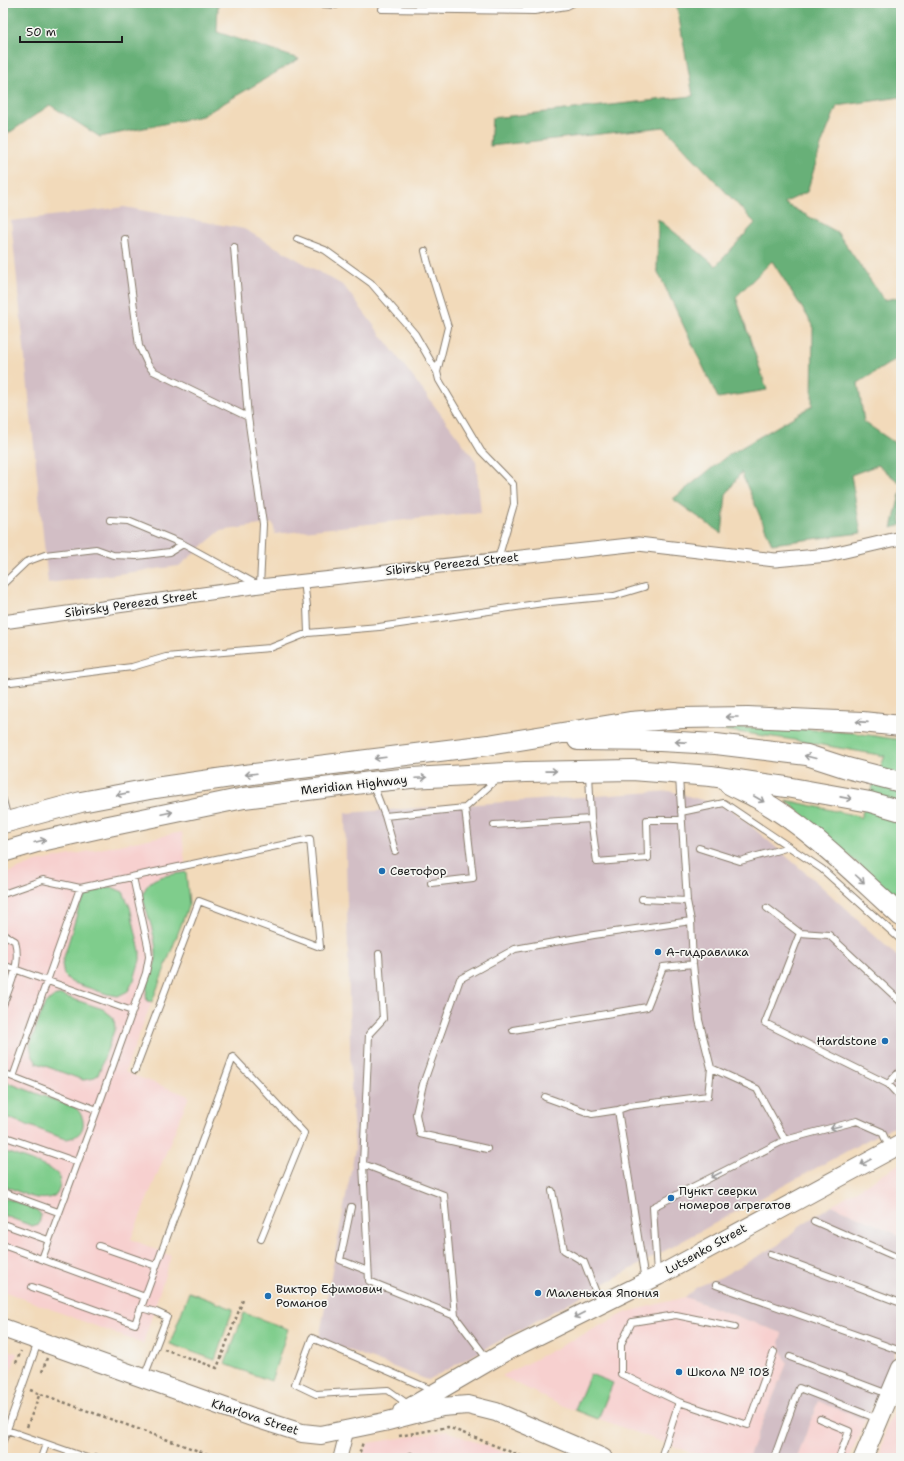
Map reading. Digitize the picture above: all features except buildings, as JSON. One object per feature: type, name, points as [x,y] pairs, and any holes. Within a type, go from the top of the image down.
[{"type":"main road","points":[[488,745],[630,722],[682,718],[748,717],[811,719],[901,726]]},
{"type":"main road","points":[[488,745],[588,740],[660,741],[716,744],[807,756],[901,782]]},
{"type":"main road","name":"Meridian Highway","points":[[6,823],[81,802],[155,788],[245,775],[488,745]]},
{"type":"main road","name":"Meridian Highway","points":[[3,852],[37,842],[89,830],[244,798],[371,782],[504,773],[632,770],[711,776],[786,786],[870,802],[901,811]]},
{"type":"main road","points":[[711,776],[756,797],[800,827],[828,863],[901,916]]},
{"type":"street","name":"Sibirsky Pereezd Street","points":[[3,622],[260,586],[638,544],[775,560],[828,555],[901,538]]},
{"type":"street","name":"Lutsenko Street","points":[[389,1430],[411,1407],[489,1361],[652,1279],[897,1148]]},
{"type":"street","name":"Kharlova Street","points":[[3,1328],[302,1433],[321,1434],[347,1430],[389,1430],[442,1408],[468,1405],[496,1412],[602,1458]]},
{"type":"street","points":[[863,1458],[878,1419],[901,1368]]},
{"type":"street","points":[[468,1405],[465,1394],[465,1386],[470,1372]]},
{"type":"street","points":[[340,1458],[347,1430]]},
{"type":"lane","points":[[310,3],[336,5]]},
{"type":"lane","points":[[382,9],[534,11],[569,4]]},
{"type":"lane","points":[[125,239],[139,346],[148,365],[153,371],[248,417]]},
{"type":"lane","points":[[297,239],[325,250],[371,283],[415,334],[437,372],[439,380],[481,451],[513,484],[514,504],[498,559]]},
{"type":"lane","points":[[110,520],[128,521],[183,544],[260,586],[263,524],[248,417],[234,247]]},
{"type":"lane","points":[[426,251],[428,263],[448,327],[437,372]]},
{"type":"lane","points":[[3,584],[26,562],[45,554],[96,549],[114,555],[137,556],[170,552],[183,544]]},
{"type":"lane","points":[[304,581],[308,633]]},
{"type":"lane","points":[[3,683],[132,667],[166,657],[270,648],[308,633],[379,627],[550,602],[614,596],[644,587]]},
{"type":"lane","points":[[589,771],[591,819],[596,862],[648,858],[647,820],[681,820]]},
{"type":"lane","points":[[385,816],[466,808],[504,773]]},
{"type":"lane","points":[[545,1097],[592,1114],[618,1110],[628,1106],[708,1096],[711,1068],[699,1020],[693,964],[691,921],[687,900],[678,773]]},
{"type":"lane","points":[[371,782],[385,816],[395,851]]},
{"type":"lane","points":[[3,800],[6,823]]},
{"type":"lane","points":[[681,812],[724,803],[789,847],[828,863],[901,940]]},
{"type":"lane","points":[[431,883],[473,878],[466,808]]},
{"type":"lane","points":[[494,825],[591,819]]},
{"type":"lane","points":[[3,894],[44,880],[80,888],[310,839],[320,947],[199,901],[135,1070]]},
{"type":"lane","points":[[699,848],[740,861],[789,847]]},
{"type":"lane","points":[[42,1259],[146,973],[149,957],[133,877]]},
{"type":"lane","points":[[12,1077],[80,888]]},
{"type":"lane","points":[[642,899],[687,900]]},
{"type":"lane","points":[[767,908],[800,933],[829,935],[901,1002]]},
{"type":"lane","points":[[486,1149],[420,1134],[416,1114],[423,1084],[460,979],[515,949],[594,935],[691,921]]},
{"type":"lane","points":[[800,933],[765,1023],[888,1084],[901,1098]]},
{"type":"lane","points":[[3,934],[15,941],[18,961],[3,1005]]},
{"type":"lane","points":[[379,954],[383,1019],[369,1034],[363,1164],[369,1280],[455,1316],[489,1361]]},
{"type":"lane","points":[[513,1030],[647,1007],[663,968],[693,964]]},
{"type":"lane","points":[[3,965],[132,1011]]},
{"type":"lane","points":[[32,1287],[135,1324],[233,1057],[304,1133],[261,1239]]},
{"type":"lane","points":[[711,1068],[757,1089],[785,1140]]},
{"type":"lane","points":[[888,1084],[901,1070]]},
{"type":"lane","points":[[3,1073],[97,1110]]},
{"type":"lane","points":[[618,1110],[652,1279]]},
{"type":"lane","points":[[652,1279],[653,1207],[785,1140],[857,1121],[882,1132],[897,1148]]},
{"type":"lane","points":[[3,1136],[77,1162]]},
{"type":"lane","points":[[363,1164],[444,1195],[455,1316]]},
{"type":"lane","points":[[3,1192],[58,1212]]},
{"type":"lane","points":[[552,1192],[564,1250],[584,1262],[600,1305]]},
{"type":"lane","points":[[350,1207],[340,1260],[368,1271]]},
{"type":"lane","points":[[814,1221],[901,1259]]},
{"type":"lane","points":[[3,1224],[48,1240]]},
{"type":"lane","points":[[3,1245],[145,1297]]},
{"type":"lane","points":[[99,1246],[156,1266]]},
{"type":"lane","points":[[770,1254],[901,1303]]},
{"type":"lane","points":[[716,1285],[901,1351]]},
{"type":"lane","points":[[141,1308],[167,1317],[144,1378]]},
{"type":"lane","points":[[735,1327],[676,1315],[632,1322],[621,1344],[621,1374],[679,1402],[748,1425],[774,1352]]},
{"type":"lane","points":[[411,1407],[388,1390],[316,1394],[295,1384],[312,1338],[436,1392]]},
{"type":"lane","points":[[3,1441],[39,1341]]},
{"type":"lane","points":[[790,1357],[889,1394]]},
{"type":"lane","points":[[774,1458],[799,1388],[878,1419]]},
{"type":"lane","points":[[661,1458],[679,1402]]},
{"type":"lane","points":[[820,1419],[849,1431],[839,1458]]},
{"type":"lane","points":[[7,1430],[46,1444],[89,1455]]},
{"type":"lane","points":[[41,1458],[46,1444]]},
{"type":"path","points":[[155,1346],[217,1368],[243,1300]]},
{"type":"path","points":[[22,1387],[218,1458]]},
{"type":"path","points":[[26,1430],[40,1393]]},
{"type":"path","points":[[389,1430],[448,1427],[526,1458]]},
{"type":"path","points":[[358,1458],[363,1442],[370,1441]]},
{"type":"path","points":[[89,1455],[106,1458]]},
{"type":"shaded area","points":[[124,207],[244,229],[344,286],[476,461],[481,513],[275,534],[273,523],[220,531],[179,566],[48,583],[11,221]]},
{"type":"shaded area","points":[[670,791],[730,808],[822,887],[901,960],[901,1124],[882,1132],[428,1380],[319,1339],[355,1149],[351,1090],[345,813]]},
{"type":"shaded area","points":[[182,832],[189,904],[125,1072],[189,1096],[131,1239],[171,1256],[143,1344],[3,1291],[3,875],[36,862]]},
{"type":"shaded area","points":[[901,1163],[901,1236],[832,1205]]},
{"type":"shaded area","points":[[832,1205],[901,1236],[901,1333],[885,1384],[865,1420],[818,1401],[797,1458],[748,1458],[787,1363],[779,1343],[782,1333],[685,1297],[697,1287],[721,1277],[778,1245],[801,1225]]},
{"type":"shaded area","name":"Школа № 108","points":[[685,1297],[782,1333],[779,1343],[787,1363],[748,1458],[706,1458],[558,1404],[502,1376],[627,1312]]},
{"type":"shaded area","points":[[3,1348],[17,1353],[3,1393]]},
{"type":"shaded area","points":[[901,1398],[901,1458],[879,1458],[886,1428]]},
{"type":"shaded area","points":[[818,1401],[865,1420],[850,1458],[797,1458]]},
{"type":"shaded area","points":[[446,1431],[520,1458],[362,1458],[368,1443]]},
{"type":"green space","points":[[3,3],[218,3],[217,32],[299,59],[202,116],[100,137],[50,105],[3,137]]},
{"type":"green space","points":[[682,3],[901,3],[901,97],[837,106],[822,143],[807,192],[784,203],[837,232],[884,300],[901,297],[901,356],[858,383],[864,422],[901,447],[901,484],[878,465],[851,475],[861,533],[772,544],[741,472],[726,495],[722,534],[673,499],[727,456],[812,406],[813,325],[772,261],[736,297],[767,390],[718,398],[657,270],[658,219],[716,266],[755,223],[664,127],[490,146],[492,118],[693,96],[677,7]]},
{"type":"green space","points":[[901,490],[901,525],[892,528]]},
{"type":"green space","points":[[700,727],[802,729],[855,733],[901,740],[901,902],[786,800],[858,816],[860,818],[885,756],[788,739]]},
{"type":"green space","points":[[186,872],[189,904],[152,1002],[147,1001],[146,990],[155,963],[156,951],[152,928],[143,899],[144,891],[147,885],[158,878]]},
{"type":"green space","points":[[104,888],[114,888],[123,892],[130,907],[140,951],[140,960],[134,980],[128,991],[118,996],[107,994],[71,982],[64,975],[62,964],[79,907],[88,894]]},
{"type":"green space","points":[[61,995],[103,1009],[114,1018],[115,1028],[98,1075],[91,1079],[83,1080],[37,1063],[32,1055],[30,1045],[45,1003],[53,997]]},
{"type":"green space","points":[[3,1081],[76,1108],[80,1113],[83,1123],[80,1132],[77,1136],[65,1139],[3,1116]]},
{"type":"green space","points":[[3,1151],[49,1168],[55,1172],[58,1175],[60,1182],[57,1194],[51,1197],[37,1198],[23,1194],[3,1185]]},
{"type":"green space","points":[[3,1197],[37,1210],[41,1215],[39,1224],[32,1226],[3,1215]]},
{"type":"green space","points":[[189,1292],[233,1309],[215,1360],[170,1344]]},
{"type":"green space","points":[[244,1313],[288,1329],[271,1381],[225,1364]]},
{"type":"green space","points":[[590,1374],[613,1383],[598,1419],[575,1410]]},
{"type":"place","name":"Светофор","points":[[382,871]]},
{"type":"place","name":"А-гидравлика","points":[[658,952]]},
{"type":"place","name":"Hardstone","points":[[885,1041]]},
{"type":"place","name":"Пункт сверки номеров агрегатов","points":[[671,1198]]},
{"type":"place","name":"Маленькая Япония","points":[[538,1293]]},
{"type":"place","name":"Виктор Ефимович Романов","points":[[268,1296]]},
{"type":"place","name":"Школа № 108","points":[[679,1372]]}]
